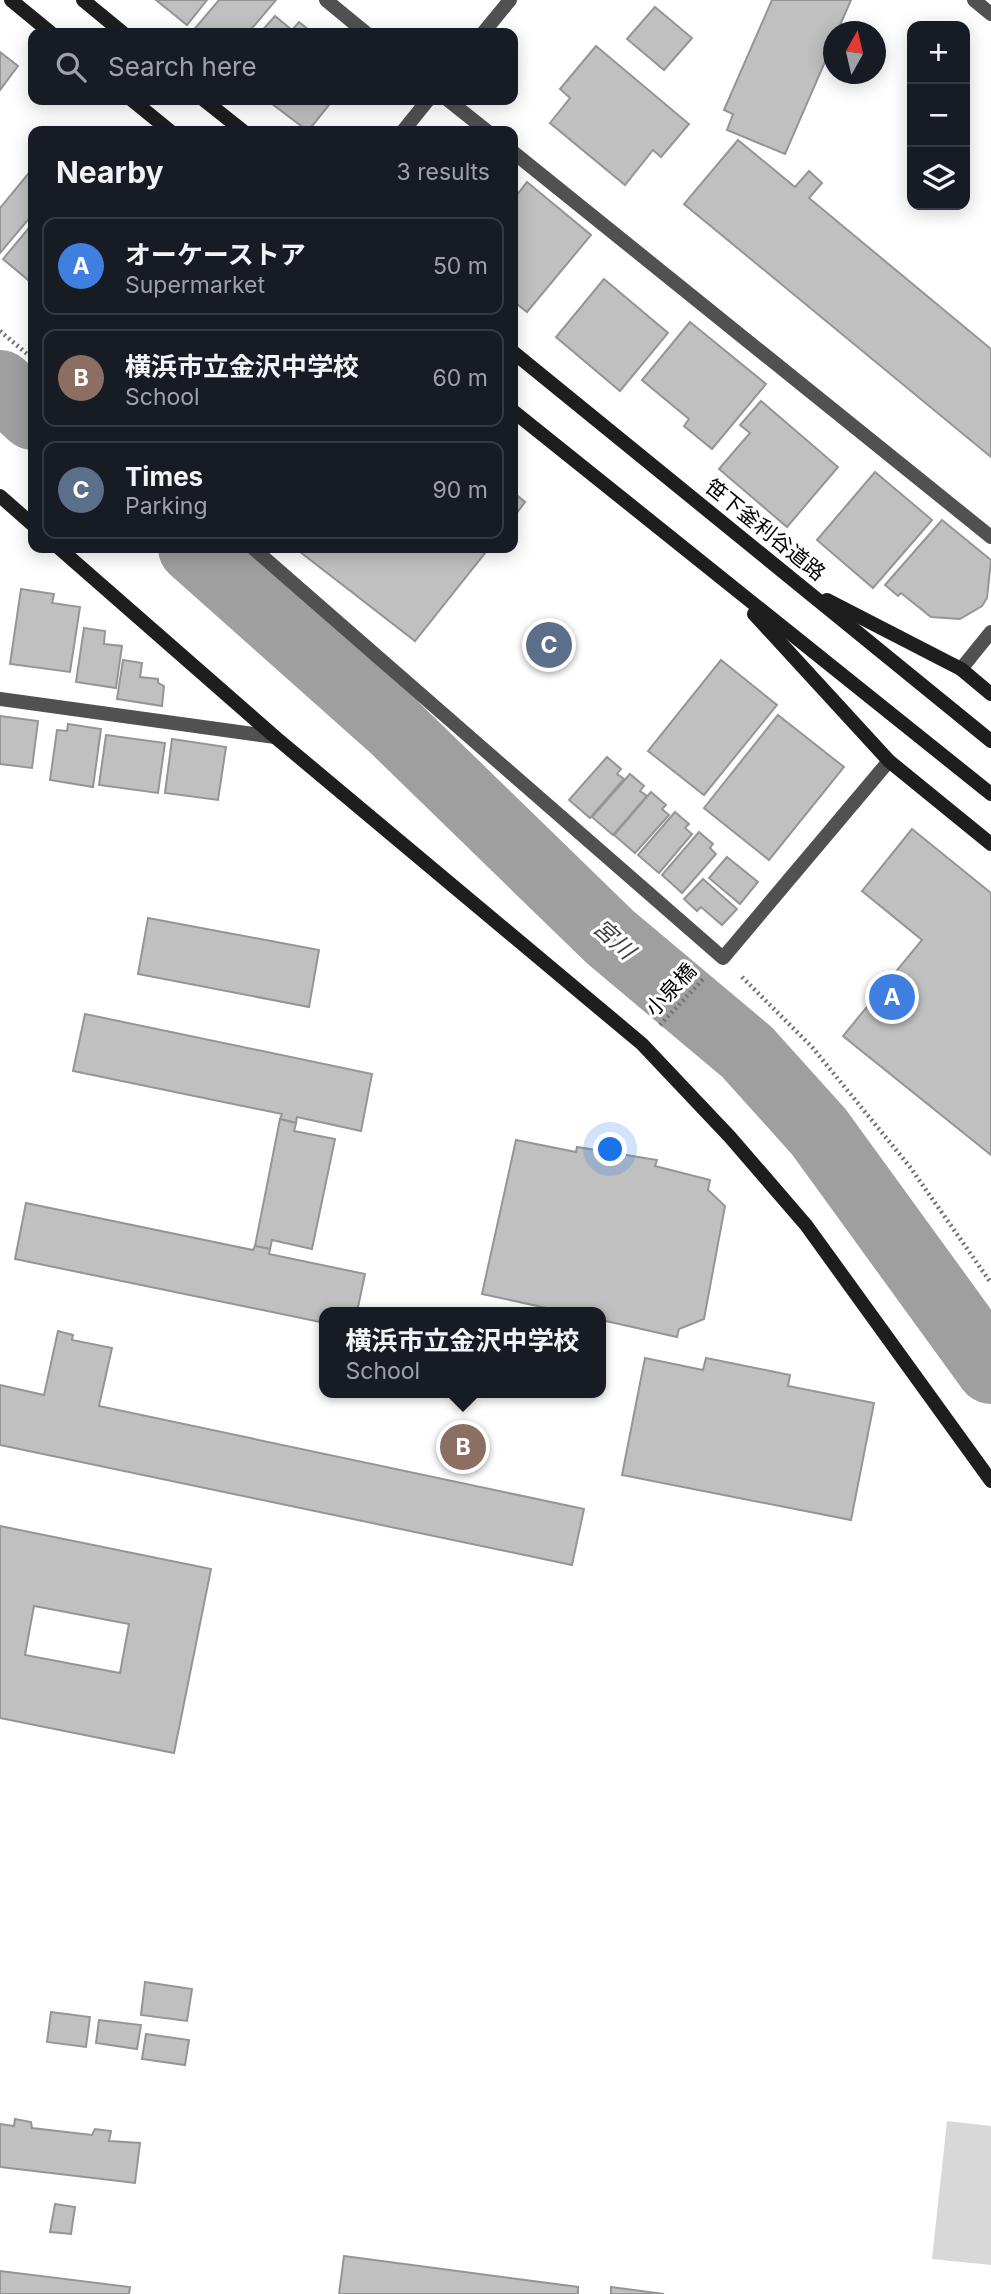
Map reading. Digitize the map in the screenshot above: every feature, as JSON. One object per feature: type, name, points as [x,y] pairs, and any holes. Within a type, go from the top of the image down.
[{"type":"street","points":[[11,0],[45,28]]},
{"type":"street","points":[[83,0],[117,28]]},
{"type":"street","points":[[326,0],[360,28]]},
{"type":"street","points":[[486,28],[510,0]]},
{"type":"street","points":[[974,0],[991,14]]},
{"type":"street","points":[[138,105],[164,126]]},
{"type":"street","points":[[210,105],[237,126]]},
{"type":"street","points":[[407,126],[424,105]]},
{"type":"street","points":[[454,105],[481,126]]},
{"type":"street","points":[[518,156],[991,537]]},
{"type":"street","name":"笹下釜利谷道路","points":[[518,356],[991,741]]},
{"type":"street","points":[[518,415],[991,794]]},
{"type":"street","points":[[0,496],[28,521]]},
{"type":"street","points":[[65,553],[275,737],[642,1044],[730,1137],[806,1225],[991,1481]]},
{"type":"street","points":[[259,553],[723,958],[888,761]]},
{"type":"street","points":[[723,581],[888,761],[991,844]]},
{"type":"street","points":[[801,586],[961,669],[991,694]]},
{"type":"street","points":[[961,669],[991,632]]},
{"type":"street","points":[[0,699],[275,737]]},
{"type":"path","points":[[0,331],[28,355]]},
{"type":"path","points":[[723,958],[812,1047],[910,1167],[991,1283]]},
{"type":"path","name":"小泉橋","points":[[642,1044],[723,958]]},
{"type":"shaded area","points":[[947,2121],[991,2126],[991,2265],[932,2259]]},
{"type":"building","points":[[156,0],[207,0],[187,25]]},
{"type":"building","points":[[219,0],[276,0],[252,28],[195,28]]},
{"type":"building","points":[[772,0],[851,0],[842,21],[823,21],[823,66],[785,154],[727,130],[733,114],[724,110]]},
{"type":"building","points":[[655,7],[692,38],[664,70],[627,39]]},
{"type":"building","points":[[275,16],[290,28],[264,28]]},
{"type":"building","points":[[299,22],[307,28],[294,28]]},
{"type":"building","points":[[596,46],[689,124],[661,157],[653,150],[625,185],[550,123],[570,98],[560,89]]},
{"type":"building","points":[[0,52],[18,66],[0,90]]},
{"type":"building","points":[[273,105],[329,105],[312,126],[301,126]]},
{"type":"building","points":[[738,140],[795,187],[809,171],[822,183],[809,198],[991,349],[991,457],[684,204]]},
{"type":"building","points":[[28,174],[28,220],[0,253],[0,208]]},
{"type":"building","points":[[527,182],[591,235],[527,312],[518,305],[518,194]]},
{"type":"building","points":[[28,229],[28,280],[3,259]]},
{"type":"building","points":[[604,279],[668,333],[620,391],[556,337]]},
{"type":"building","points":[[690,322],[766,384],[712,449],[684,426],[689,419],[642,380]]},
{"type":"building","points":[[761,401],[838,467],[787,527],[719,469],[750,433],[740,425]]},
{"type":"building","points":[[875,472],[932,520],[873,588],[817,540]]},
{"type":"building","points":[[518,496],[525,502],[518,511]]},
{"type":"building","points":[[942,520],[991,560],[987,598],[982,606],[960,619],[931,617],[901,593],[898,596],[885,585]]},
{"type":"building","points":[[301,553],[485,553],[415,641]]},
{"type":"building","points":[[21,589],[54,594],[52,603],[80,607],[70,672],[10,664]]},
{"type":"building","points":[[84,628],[105,631],[104,644],[122,646],[116,688],[76,682]]},
{"type":"building","points":[[123,660],[142,663],[140,677],[158,679],[158,683],[164,686],[162,706],[117,699]]},
{"type":"building","points":[[721,660],[777,705],[704,795],[648,751]]},
{"type":"building","points":[[778,715],[844,767],[769,860],[704,808]]},
{"type":"building","points":[[0,716],[38,721],[32,768],[0,764]]},
{"type":"building","points":[[68,724],[101,729],[93,787],[50,780],[57,730],[67,731]]},
{"type":"building","points":[[106,735],[165,743],[158,793],[99,785]]},
{"type":"building","points":[[172,739],[226,747],[218,800],[165,793]]},
{"type":"building","points":[[607,757],[621,769],[617,774],[624,779],[590,818],[569,800]]},
{"type":"building","points":[[630,774],[644,786],[640,791],[647,796],[613,835],[592,817]]},
{"type":"building","points":[[651,792],[666,805],[662,809],[669,815],[635,853],[614,835]]},
{"type":"building","points":[[675,812],[689,824],[685,828],[692,834],[659,873],[638,855]]},
{"type":"building","points":[[912,829],[991,893],[991,1155],[843,1036],[922,940],[862,891]]},
{"type":"building","points":[[699,832],[713,844],[710,848],[716,854],[682,893],[662,875]]},
{"type":"building","points":[[727,857],[758,882],[740,904],[709,878]]},
{"type":"building","points":[[703,879],[737,909],[722,925],[701,907],[697,911],[684,899]]},
{"type":"building","points":[[148,918],[319,950],[309,1007],[138,974]]},
{"type":"building","points":[[85,1014],[372,1074],[361,1131],[297,1117],[296,1123],[280,1119],[282,1114],[73,1071]]},
{"type":"building","points":[[280,1119],[296,1123],[294,1131],[335,1139],[312,1249],[272,1240],[270,1249],[255,1246]]},
{"type":"building","points":[[516,1140],[576,1152],[577,1147],[657,1160],[655,1166],[710,1180],[708,1190],[725,1206],[704,1319],[679,1329],[677,1337],[606,1321],[606,1307],[542,1307],[482,1294]]},
{"type":"building","points":[[26,1203],[253,1250],[255,1246],[270,1249],[269,1254],[365,1274],[358,1307],[319,1307],[319,1322],[15,1259]]},
{"type":"building","points":[[58,1331],[73,1335],[72,1340],[112,1348],[99,1406],[584,1509],[572,1565],[0,1445],[0,1385],[44,1395]]},
{"type":"building","points":[[645,1358],[703,1370],[706,1358],[790,1375],[788,1386],[874,1403],[851,1520],[622,1475]]},
{"type":"building","points":[[0,1526],[211,1569],[174,1753],[0,1718]],"holes":[[[34,1606],[129,1624],[120,1673],[25,1655]]]},
{"type":"building","points":[[145,1982],[192,1989],[187,2021],[141,2015]]},
{"type":"building","points":[[51,2012],[90,2017],[86,2047],[47,2042]]},
{"type":"building","points":[[99,2020],[141,2025],[137,2049],[96,2043]]},
{"type":"building","points":[[146,2034],[189,2040],[185,2065],[142,2059]]},
{"type":"building","points":[[15,2119],[31,2122],[32,2128],[92,2135],[95,2129],[111,2131],[109,2141],[140,2143],[135,2183],[0,2167],[0,2124],[14,2126]]},
{"type":"building","points":[[55,2204],[75,2207],[71,2234],[50,2232]]},
{"type":"building","points":[[344,2256],[578,2287],[578,2294],[339,2294]]},
{"type":"building","points":[[0,2271],[130,2287],[129,2294],[0,2294]]},
{"type":"building","points":[[611,2287],[664,2294],[611,2294]]},
{"type":"waterway","name":"宮川","points":[[0,385],[28,410]]},
{"type":"waterway","name":"宮川","points":[[199,553],[393,726],[610,937],[747,1052],[819,1132],[991,1369]]},
{"type":"place","name":"Times","points":[[549,645]]},
{"type":"place","name":"オーケーストア","points":[[892,997]]},
{"type":"place","name":"横浜市立金沢中学校","points":[[463,1447]]}]
